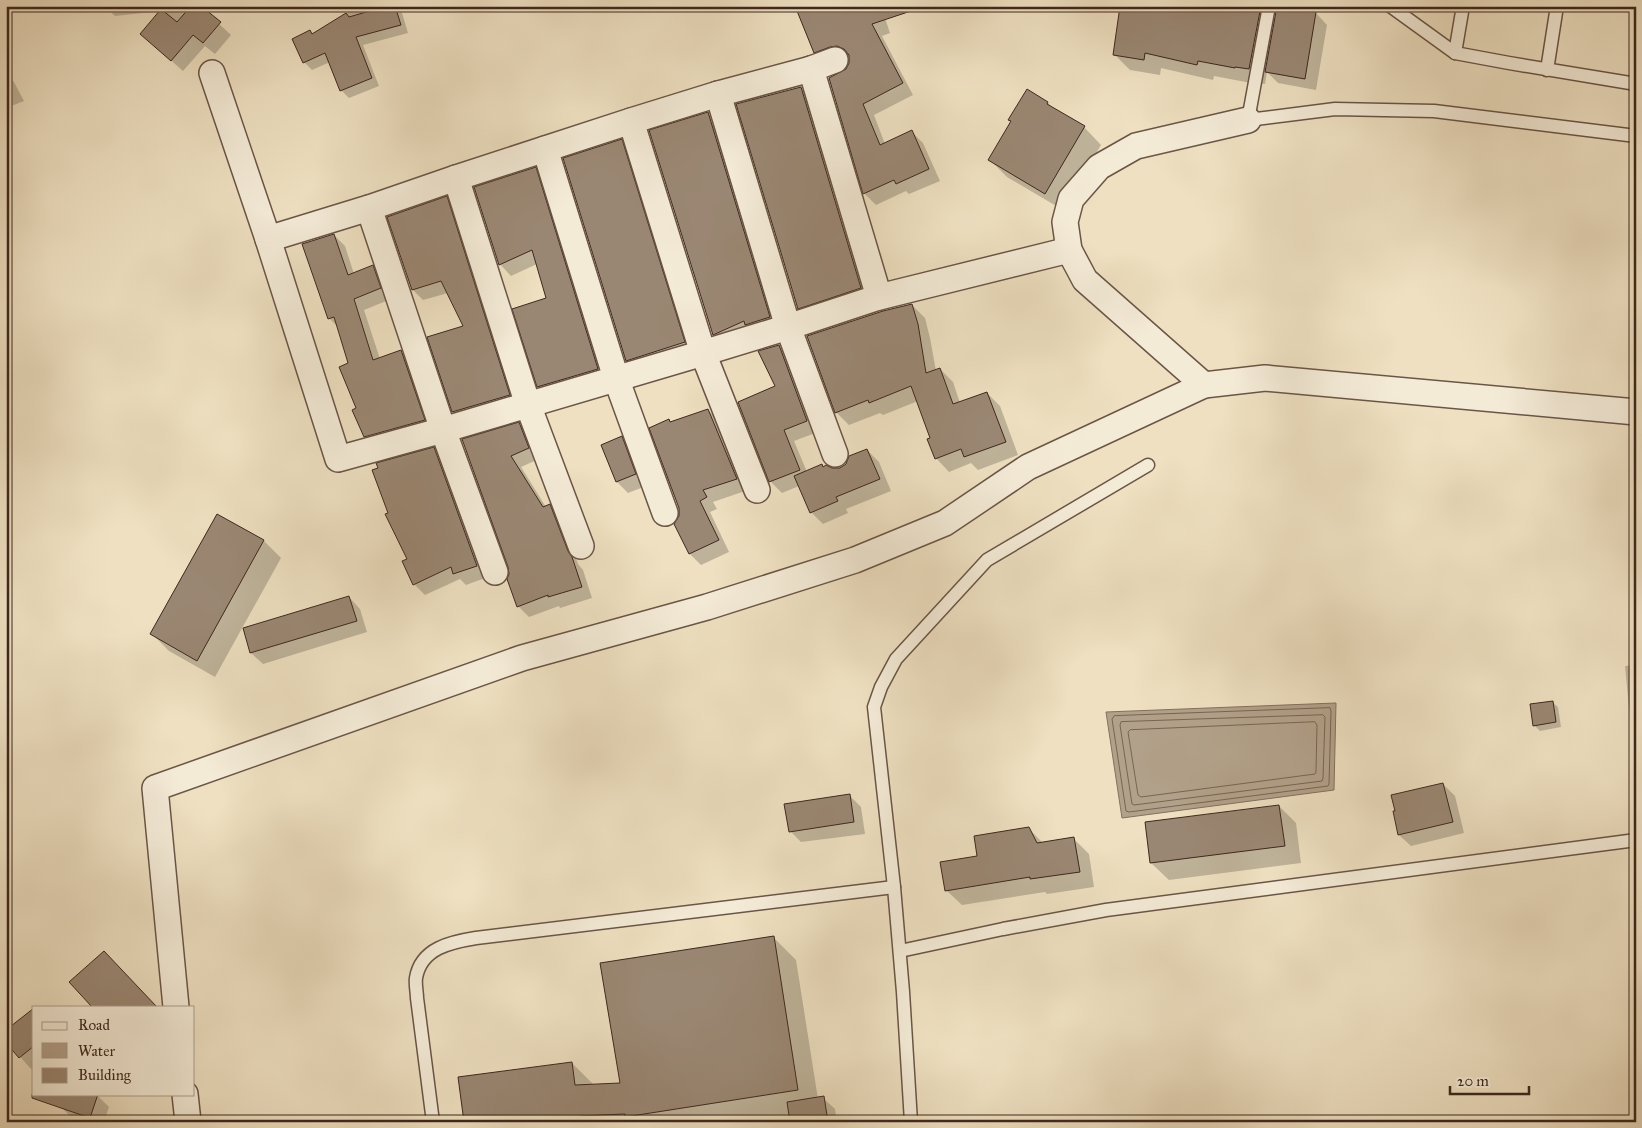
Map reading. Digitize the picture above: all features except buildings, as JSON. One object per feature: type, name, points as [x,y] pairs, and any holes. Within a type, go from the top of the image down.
[{"type":"street","points":[[268,239],[370,208],[631,121],[718,94],[811,69],[835,60]]},
{"type":"street","points":[[811,69],[879,297]]},
{"type":"street","points":[[212,73],[268,239],[338,459],[703,353],[879,297],[1069,250]]},
{"type":"street","points":[[718,94],[788,327],[835,454]]},
{"type":"street","points":[[1204,385],[1085,280],[1069,250],[1065,222],[1071,199],[1099,167],[1136,146],[1248,120]]},
{"type":"street","points":[[631,121],[703,353],[757,490]]},
{"type":"street","points":[[545,149],[616,378],[665,513]]},
{"type":"street","points":[[456,178],[528,405],[581,546]]},
{"type":"street","points":[[370,208],[443,430],[495,572]]},
{"type":"street","points":[[176,1006],[155,788],[522,658],[707,607],[855,560],[945,523],[1028,467],[1204,385],[1265,378],[1636,412]]},
{"type":"street","points":[[185,1096],[188,1122]]},
{"type":"lane","points":[[1269,6],[1248,120],[1335,108],[1434,110],[1636,136]]},
{"type":"lane","points":[[1390,6],[1455,52],[1547,70],[1636,84]]},
{"type":"lane","points":[[1455,52],[1463,6]]},
{"type":"lane","points":[[1547,70],[1557,6]]},
{"type":"lane","points":[[912,1122],[900,951],[874,707],[881,687],[896,659],[987,560],[1148,465]]},
{"type":"lane","points":[[900,951],[1106,910],[1636,840]]},
{"type":"lane","points":[[433,1122],[416,979],[420,965],[428,955],[438,948],[452,942],[476,938],[894,887]]},
{"type":"water","points":[[1336,703],[1334,790],[1122,818],[1106,712]]}]
